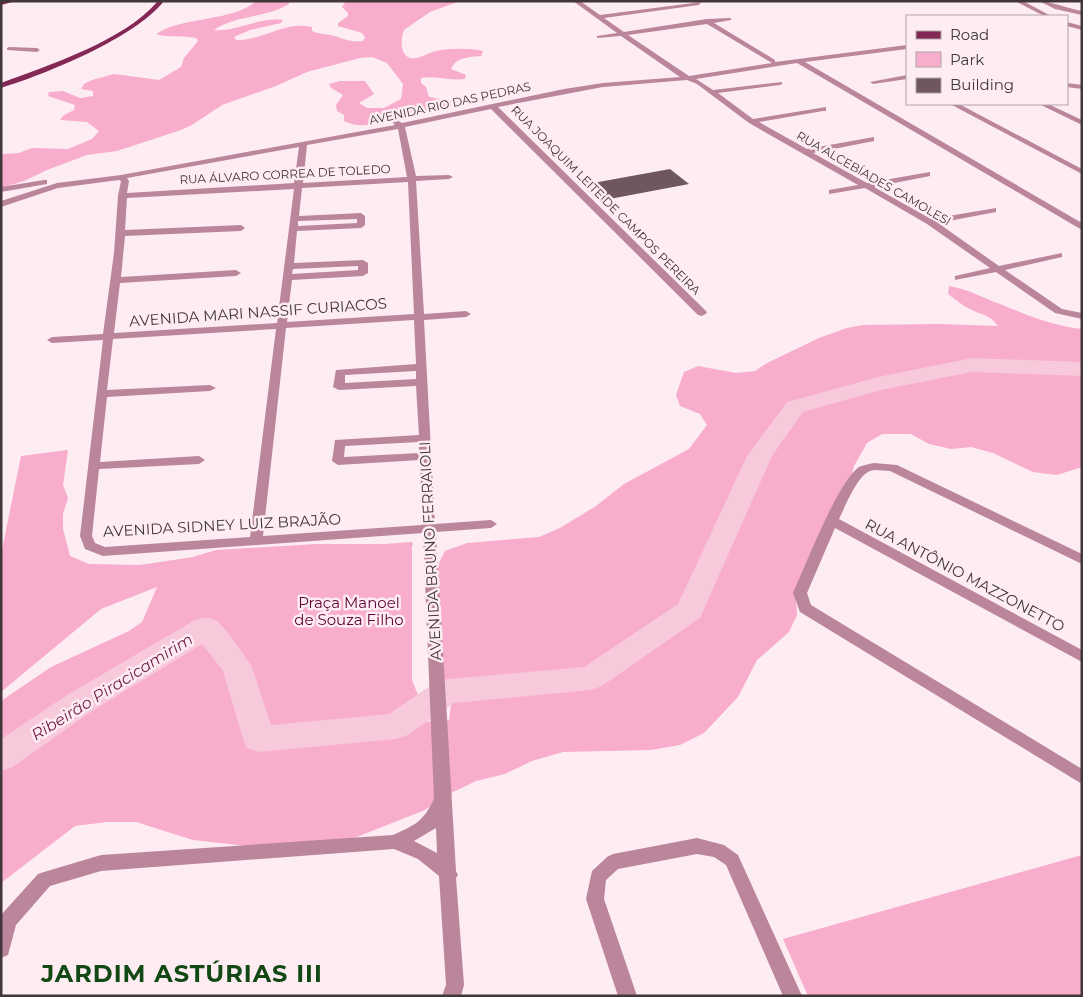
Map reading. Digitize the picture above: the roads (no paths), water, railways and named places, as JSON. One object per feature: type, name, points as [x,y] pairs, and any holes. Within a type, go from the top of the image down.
[{"type":"main road","points":[[1,4],[14,1]]},
{"type":"main road","points":[[1,86],[75,56],[114,36],[142,21],[161,1]]},
{"type":"street","name":"RUA ALCEBÍADES CAMOLESI","points":[[576,1],[621,34],[752,121],[930,222],[1049,306],[1059,311],[1082,316]]},
{"type":"street","points":[[1018,1],[1046,15]]},
{"type":"street","points":[[1042,1],[1052,6]]},
{"type":"street","points":[[1025,5],[1030,2],[1081,13]]},
{"type":"street","points":[[599,17],[699,3]]},
{"type":"street","points":[[1062,15],[1081,13]]},
{"type":"street","points":[[1068,18],[1081,13]]},
{"type":"street","points":[[599,37],[729,18]]},
{"type":"street","points":[[707,21],[773,61]]},
{"type":"street","points":[[1068,24],[1082,28]]},
{"type":"street","name":"AVENIDA RIO DAS PEDRAS","points":[[1,204],[57,186],[121,177],[303,145],[398,124],[501,96],[641,75],[684,76],[906,41]]},
{"type":"street","name":"AVENIDA RIO DAS PEDRAS","points":[[1,190],[134,170],[398,124],[583,88],[906,47]]},
{"type":"street","points":[[9,48],[37,50]]},
{"type":"street","points":[[759,67],[761,64],[773,61]]},
{"type":"street","points":[[798,61],[1082,227]]},
{"type":"street","points":[[873,82],[906,78]]},
{"type":"street","points":[[711,92],[780,83]]},
{"type":"street","points":[[1068,85],[1082,88]]},
{"type":"street","points":[[956,105],[1082,172]]},
{"type":"street","points":[[1045,105],[1082,123]]},
{"type":"street","name":"RUA JOAQUIM LEITE DE CAMPOS PEREIRA","points":[[492,106],[702,313]]},
{"type":"street","points":[[752,121],[823,109]]},
{"type":"street","name":"AVENIDA BRUNO FERRAIOLI","points":[[398,124],[412,179],[442,799],[456,992]]},
{"type":"street","points":[[804,152],[871,140]]},
{"type":"street","points":[[256,541],[303,145]]},
{"type":"street","points":[[832,192],[927,174]]},
{"type":"street","name":"AVENIDA SIDNEY LUIZ BRAJÃO","points":[[121,177],[125,181],[122,196],[121,233],[107,337],[86,536],[90,546],[104,552],[491,524]]},
{"type":"street","name":"RUA ÁLVARO CORREA DE TOLEDO","points":[[122,196],[449,177]]},
{"type":"street","points":[[930,222],[993,210]]},
{"type":"street","points":[[361,216],[361,225],[294,224],[361,216]]},
{"type":"street","points":[[121,233],[241,228]]},
{"type":"street","points":[[958,278],[1059,255]]},
{"type":"street","points":[[363,263],[363,273],[288,272],[363,263]]},
{"type":"street","points":[[115,280],[236,273]]},
{"type":"street","name":"AVENIDA MARI NASSIF CURIACOS","points":[[52,340],[466,314]]},
{"type":"street","points":[[421,367],[340,372],[339,387],[422,382]]},
{"type":"street","points":[[101,394],[210,388]]},
{"type":"street","points":[[424,438],[339,443],[338,461],[426,456]]},
{"type":"street","points":[[93,466],[199,460]]},
{"type":"street","points":[[1082,560],[893,468],[877,466],[865,469],[856,476],[832,521],[800,593],[805,608],[1082,777]]},
{"type":"street","name":"RUA ANTÔNIO MAZZONETTO","points":[[832,521],[1082,657]]},
{"type":"street","points":[[1,949],[4,926],[44,880],[101,863],[394,842],[416,833],[432,821],[442,799]]},
{"type":"street","points":[[394,842],[434,858],[449,875]]},
{"type":"street","points":[[628,996],[595,899],[598,878],[612,862],[697,846],[718,850],[732,860],[793,996]]},
{"type":"waterway","name":"Ribeirão Piracicamirim","points":[[1,757],[78,704],[206,628],[237,667],[259,739],[396,726],[447,691],[591,678],[690,611],[760,456],[795,407],[878,384],[972,365],[1082,369]]},
{"type":"district","name":"JARDIM ASTÚRIAS III","points":[[182,973]]},
{"type":"park label","name":"Praça Manoel de Souza Filho","points":[[349,610]]}]
